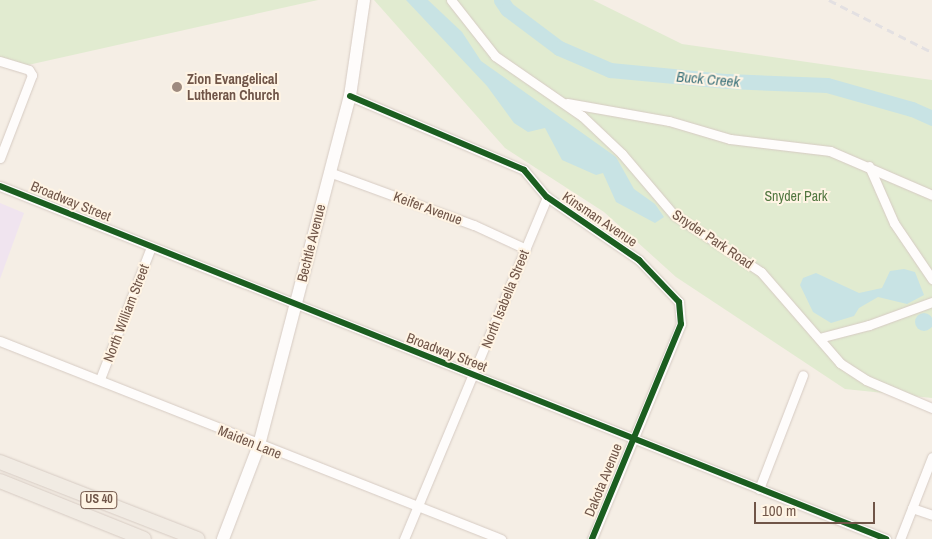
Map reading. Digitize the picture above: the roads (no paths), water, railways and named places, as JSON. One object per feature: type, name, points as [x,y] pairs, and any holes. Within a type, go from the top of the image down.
[{"type":"main road","name":"Bechtle Avenue","points":[[223,539],[259,445],[350,96],[364,0]]},
{"type":"main road","name":"US 40","points":[[0,462],[198,539]]},
{"type":"main road","name":"US 40","points":[[0,481],[144,539]]},
{"type":"street","name":"Snyder Park Road","points":[[451,0],[495,56],[562,102],[615,147],[674,215],[761,272],[819,338],[854,374],[932,408]]},
{"type":"street","points":[[0,61],[29,70],[32,75],[0,158]]},
{"type":"street","name":"Kinsman Avenue","points":[[350,96],[524,170],[547,197],[640,260],[679,302],[681,324],[659,374]]},
{"type":"street","name":"Snyder Park Road","points":[[562,102],[669,121],[730,139],[830,151],[868,165],[932,195]]},
{"type":"street","points":[[868,165],[894,223],[932,279]]},
{"type":"street","name":"Keifer Avenue","points":[[329,172],[474,224],[526,248]]},
{"type":"street","name":"Broadway Street","points":[[0,186],[886,539]]},
{"type":"street","name":"North Isabella Street","points":[[404,539],[474,376],[547,197]]},
{"type":"street","name":"North William Street","points":[[100,379],[151,247]]},
{"type":"street","points":[[819,338],[869,325],[932,302]]},
{"type":"street","name":"Maiden Lane","points":[[0,341],[100,379],[259,445],[501,539]]},
{"type":"street","name":"Dakota Avenue","points":[[592,539],[659,374]]},
{"type":"street","points":[[759,489],[803,375]]},
{"type":"street","points":[[900,539],[932,457]]},
{"type":"street","points":[[912,508],[932,515]]},
{"type":"water","points":[[406,0],[428,0],[462,32],[481,61],[616,157],[634,189],[655,204],[664,217],[655,223],[616,202],[603,173],[596,175],[562,160],[545,128],[528,132],[514,123],[487,86]]},
{"type":"water","points":[[904,269],[915,272],[924,295],[907,304],[878,297],[859,308],[854,316],[831,323],[813,312],[800,285],[803,278],[816,273],[859,293],[882,288],[890,271]]},
{"type":"water","points":[[920,313],[928,313],[933,318],[931,329],[920,331],[915,326],[915,318]]},
{"type":"waterway","name":"Buck Creek","points":[[501,0],[507,9],[559,48],[610,70],[727,81],[827,85],[912,109],[932,118]]},
{"type":"railway","points":[[829,0],[932,52]]},
{"type":"place","name":"Zion Evangelical Lutheran Church","points":[[177,87]]},
{"type":"park label","name":"Snyder Park","points":[[796,196]]}]
